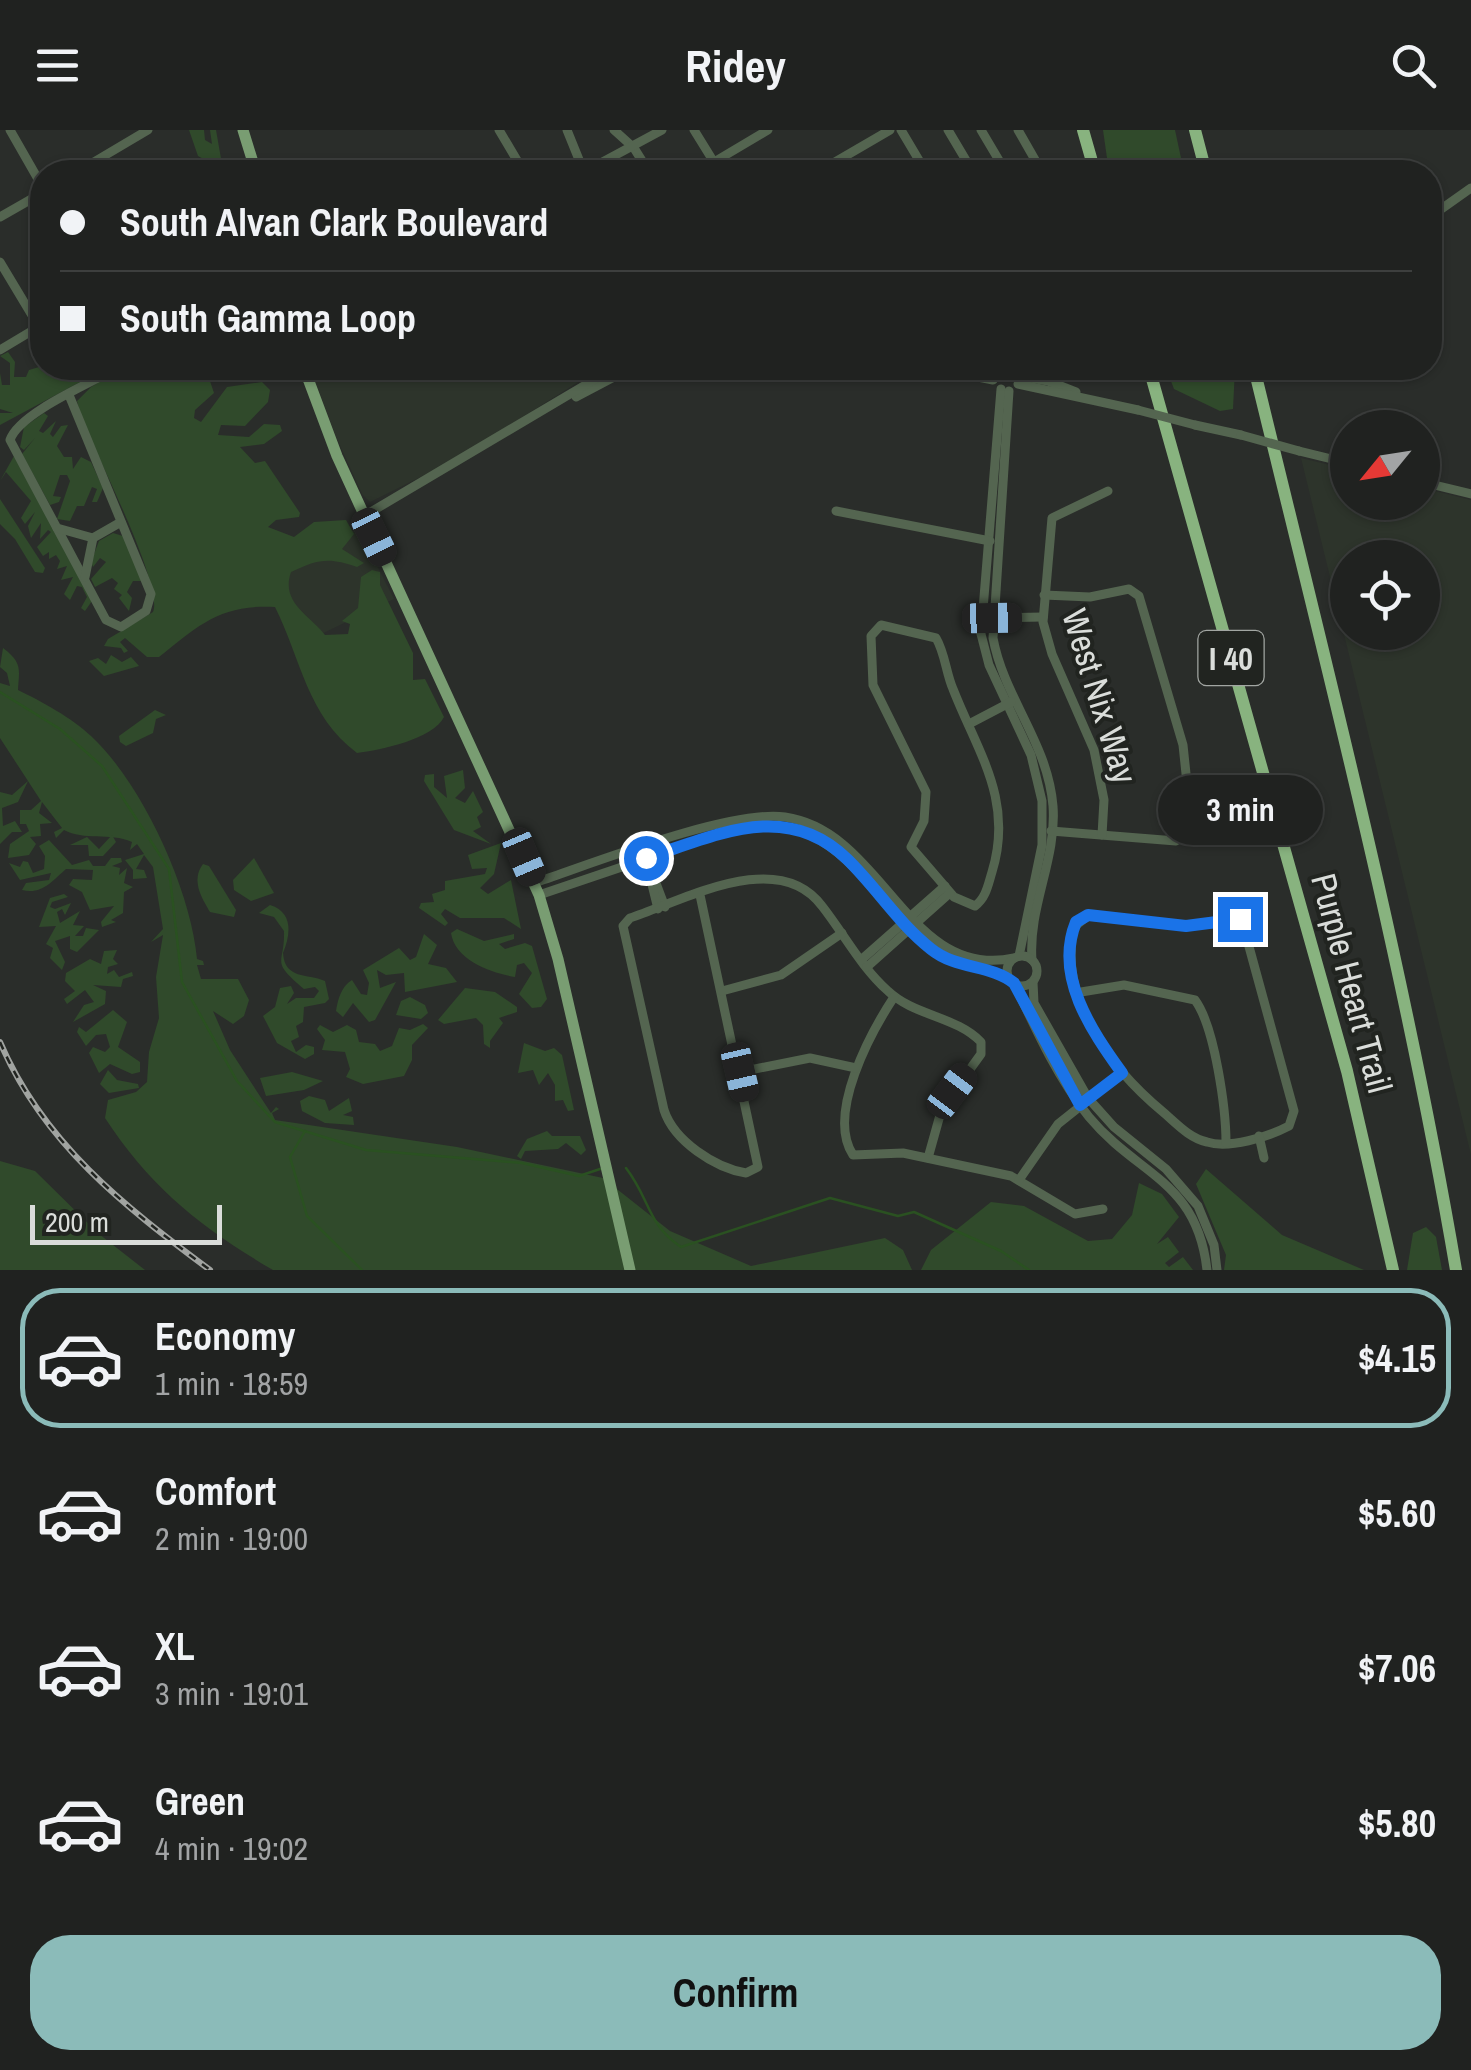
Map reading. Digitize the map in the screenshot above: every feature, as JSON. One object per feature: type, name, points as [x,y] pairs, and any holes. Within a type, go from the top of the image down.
[{"type":"highway","points":[[1083,130],[1092,160]]},
{"type":"highway","points":[[1195,130],[1203,160]]},
{"type":"highway","name":"Purple Heart Trail","points":[[1152,380],[1346,1071],[1393,1270]]},
{"type":"highway","name":"Purple Heart Trail","points":[[1257,380],[1372,842],[1458,1270]]},
{"type":"main road","points":[[244,130],[253,160]]},
{"type":"main road","points":[[309,380],[364,516],[537,889],[558,959],[630,1270]]},
{"type":"street","points":[[10,130],[30,167]]},
{"type":"street","points":[[97,160],[148,130]]},
{"type":"street","points":[[499,130],[517,160]]},
{"type":"street","points":[[567,130],[579,160]]},
{"type":"street","points":[[614,130],[642,160]]},
{"type":"street","points":[[609,160],[662,130]]},
{"type":"street","points":[[694,130],[713,160]]},
{"type":"street","points":[[717,160],[768,130]]},
{"type":"street","points":[[839,160],[890,130]]},
{"type":"street","points":[[902,130],[919,160]]},
{"type":"street","points":[[948,130],[966,160]]},
{"type":"street","points":[[980,130],[999,160]]},
{"type":"street","points":[[1018,130],[1035,160]]},
{"type":"street","points":[[1442,208],[1471,188]]},
{"type":"street","points":[[0,217],[30,197]]},
{"type":"street","points":[[0,262],[30,309]]},
{"type":"street","points":[[0,350],[30,332]]},
{"type":"street","points":[[69,395],[150,592],[150,605],[121,626],[112,626],[10,440],[18,424],[69,395],[96,380]]},
{"type":"street","points":[[542,414],[595,380]]},
{"type":"street","points":[[364,516],[609,380]]},
{"type":"street","points":[[1013,380],[980,618],[989,665],[1043,756],[1048,831],[1031,932],[1037,1010],[1084,1102],[1166,1169],[1198,1206],[1214,1244],[1218,1270]]},
{"type":"street","points":[[1021,380],[1330,459]]},
{"type":"street","points":[[1440,486],[1471,494]]},
{"type":"street","name":"West Nix Way","points":[[1102,835],[1104,800],[1094,750],[1052,654],[1043,616],[1052,518],[1108,491]]},
{"type":"street","points":[[836,511],[992,542]]},
{"type":"street","points":[[56,528],[93,538],[121,522]]},
{"type":"street","points":[[85,576],[93,538]]},
{"type":"street","points":[[992,542],[995,653],[1012,702]]},
{"type":"street","points":[[1044,595],[1096,597],[1129,589],[1140,596],[1183,745],[1190,794],[1190,836],[1176,841],[1048,831]]},
{"type":"street","points":[[980,618],[1043,616]]},
{"type":"street","points":[[886,624],[936,638],[970,724],[990,766],[1000,811],[994,865],[984,897],[974,906],[948,889],[910,843],[924,821],[926,798],[873,685],[869,653],[876,626],[886,624]]},
{"type":"street","points":[[970,724],[1012,702]]},
{"type":"street","points":[[537,889],[646,856],[749,816],[801,820],[828,831],[852,848],[909,922],[960,967],[1000,973],[1013,982],[1032,982]]},
{"type":"street","points":[[1048,831],[1016,957],[1008,966],[1013,982],[1107,1136],[1172,1188],[1198,1232],[1206,1270]]},
{"type":"street","points":[[646,856],[662,908]]},
{"type":"street","points":[[700,896],[758,1167],[746,1173],[720,1166],[666,1117],[624,924],[662,908],[750,878],[786,880],[815,897],[864,964],[894,996],[970,1032],[983,1048],[942,1108],[928,1158]]},
{"type":"street","points":[[864,964],[948,889]]},
{"type":"street","points":[[1083,916],[1186,926],[1240,919],[1268,1008],[1294,1116],[1288,1126],[1226,1144],[1192,1136],[1122,1073],[1075,993],[1070,949],[1074,927],[1083,916]]},
{"type":"street","points":[[909,922],[944,948],[966,958],[990,962],[1016,957],[1032,960]]},
{"type":"street","points":[[722,991],[787,972],[842,933]]},
{"type":"street","points":[[1075,993],[1124,985],[1195,1000],[1202,1010],[1224,1106],[1226,1144]]},
{"type":"street","points":[[894,996],[856,1068],[847,1120],[852,1155],[896,1152],[928,1158],[1020,1180],[1074,1214],[1103,1209]]},
{"type":"street","points":[[740,1072],[810,1058],[856,1068]]},
{"type":"street","points":[[1020,1180],[1040,1146],[1084,1102],[1122,1073]]},
{"type":"street","points":[[1258,1136],[1264,1158]]},
{"type":"shaded area","points":[[315,380],[582,380],[453,461],[370,502],[362,494]]},
{"type":"shaded area","points":[[1301,458],[1330,465],[1330,520],[1440,520],[1440,492],[1471,500],[1471,1155],[1348,650],[1440,650],[1440,540],[1330,540],[1330,577]]},
{"type":"shaded area","points":[[358,528],[394,599],[309,640],[274,570]]},
{"type":"green space","points":[[189,130],[204,130],[205,140],[212,144],[210,130],[216,130],[221,160],[198,156]]},
{"type":"green space","points":[[1103,130],[1175,130],[1181,160],[1107,160]]},
{"type":"green space","points":[[8,352],[15,362],[14,377],[26,377],[29,370],[30,380],[84,380],[0,425],[0,413],[13,413],[0,409],[0,373],[2,385],[10,385],[10,363],[0,356]]},
{"type":"green space","points":[[103,380],[210,380],[214,393],[195,410],[194,418],[201,422],[227,387],[262,382],[270,390],[268,402],[245,426],[221,425],[218,435],[249,437],[264,424],[280,425],[282,431],[264,444],[240,447],[255,463],[265,461],[300,513],[299,517],[276,520],[268,527],[294,537],[314,522],[346,520],[354,534],[342,549],[364,563],[357,567],[324,561],[291,572],[293,601],[325,635],[348,634],[350,624],[342,621],[358,608],[361,577],[372,570],[380,572],[380,585],[413,653],[413,680],[425,679],[444,717],[438,725],[405,742],[357,753],[340,738],[316,704],[275,607],[225,613],[199,626],[159,657],[147,657],[125,638],[120,642],[128,651],[124,653],[121,648],[104,646],[108,639],[153,612],[154,598],[139,549],[82,421],[77,401]]},
{"type":"green space","points":[[1171,380],[1234,380],[1233,409],[1220,411],[1174,389]]},
{"type":"green space","points":[[44,413],[48,416],[39,431],[43,433],[56,421],[50,434],[53,437],[61,426],[68,425],[57,446],[64,457],[72,457],[73,469],[81,457],[91,462],[103,488],[97,502],[92,502],[97,489],[92,487],[84,506],[77,506],[70,521],[57,519],[70,481],[67,475],[60,475],[53,496],[61,497],[59,502],[50,505],[22,454],[35,438],[24,450],[20,447],[24,427]]},
{"type":"green space","points":[[14,456],[94,598],[85,611],[81,608],[87,597],[82,587],[77,586],[70,600],[64,594],[73,577],[61,580],[67,566],[57,569],[60,561],[56,555],[49,559],[49,552],[43,556],[37,547],[51,532],[48,530],[40,539],[41,523],[31,538],[28,526],[35,512],[25,524],[21,518],[31,501],[6,472],[0,481]]},
{"type":"green space","points":[[0,499],[45,568],[43,573],[35,572],[15,539],[0,524]]},
{"type":"green space","points":[[113,533],[123,536],[143,581],[133,581],[127,592],[132,598],[129,611],[119,598],[122,595],[114,589],[118,583],[112,578],[95,587],[91,579],[106,562],[100,558],[93,567],[91,562],[99,541]]},
{"type":"green space","points":[[3,648],[17,663],[18,690],[56,710],[91,736],[110,756],[145,809],[185,902],[197,959],[204,965],[197,965],[201,979],[238,979],[249,1000],[244,1016],[233,1024],[213,1011],[230,1050],[271,1113],[276,1107],[279,1109],[272,1113],[275,1120],[457,1147],[603,1178],[670,1231],[751,1266],[885,1238],[903,1250],[912,1270],[273,1270],[223,1238],[159,1185],[105,1118],[108,1100],[136,1092],[147,1082],[149,1052],[159,1018],[156,977],[163,935],[151,942],[163,929],[153,867],[144,855],[136,869],[144,870],[147,878],[133,879],[133,870],[125,860],[144,854],[137,844],[130,850],[132,842],[123,839],[64,830],[56,838],[54,832],[62,828],[42,802],[39,813],[52,823],[40,824],[41,836],[30,837],[36,844],[29,855],[8,858],[10,844],[29,831],[26,824],[20,824],[20,810],[31,810],[41,801],[0,738],[0,683],[10,686],[7,673],[0,667]]},
{"type":"green space","points":[[111,655],[122,662],[131,657],[139,666],[104,676],[89,661],[98,658],[106,664]]},
{"type":"green space","points":[[155,710],[166,715],[156,719],[153,733],[126,746],[120,742],[119,736]]},
{"type":"green space","points":[[463,770],[465,788],[455,798],[465,803],[473,791],[483,812],[477,817],[481,827],[473,831],[491,844],[454,830],[424,781],[425,775],[434,774],[434,787],[447,798],[444,776]]},
{"type":"green space","points":[[28,781],[18,802],[2,808],[3,826],[15,821],[22,832],[12,832],[0,844],[0,792],[12,795]]},
{"type":"green space","points":[[112,835],[116,842],[103,856],[89,856],[88,845],[70,845],[87,837],[99,849]]},
{"type":"green space","points":[[49,840],[72,865],[89,860],[93,866],[105,866],[111,858],[121,858],[122,862],[112,866],[120,868],[119,875],[127,868],[124,883],[133,887],[124,892],[123,913],[111,920],[116,922],[102,927],[101,922],[114,906],[90,910],[82,892],[69,885],[73,879],[92,880],[93,870],[66,869],[41,889],[22,890],[26,883],[49,880],[51,873],[20,880],[9,863],[20,867],[23,861],[28,862],[33,873],[44,869],[45,856],[39,846]]},
{"type":"green space","points":[[501,843],[494,874],[480,888],[488,894],[511,880],[521,929],[504,918],[460,918],[445,909],[441,914],[448,923],[445,926],[419,908],[421,903],[434,902],[432,894],[445,890],[445,881],[485,874],[487,868],[472,869],[468,855]]},
{"type":"green space","points":[[254,858],[274,893],[251,901],[234,890],[233,880]]},
{"type":"green space","points":[[203,864],[209,866],[236,910],[234,917],[210,912],[198,882]]},
{"type":"green space","points":[[64,894],[68,897],[52,902],[50,907],[71,903],[65,915],[62,909],[57,912],[60,923],[80,911],[73,925],[84,926],[75,936],[83,936],[86,928],[99,930],[77,952],[70,949],[70,936],[55,941],[65,962],[62,970],[50,958],[53,948],[46,944],[56,926],[39,927],[50,898]]},
{"type":"green space","points":[[270,905],[283,913],[288,924],[283,953],[288,968],[325,981],[329,999],[304,1007],[303,1022],[296,1026],[299,1037],[291,1041],[296,1052],[306,1045],[314,1047],[314,1054],[305,1059],[277,1043],[263,1016],[275,1007],[280,988],[291,986],[294,993],[287,1004],[296,998],[314,998],[319,991],[315,987],[304,989],[283,967],[281,962],[284,931],[274,917],[259,913]]},
{"type":"green space","points":[[457,929],[484,941],[514,934],[514,939],[499,944],[505,949],[525,943],[532,946],[547,999],[541,1007],[532,1008],[519,994],[532,973],[524,963],[517,965],[515,977],[476,964],[454,942],[451,933]]},
{"type":"green space","points":[[424,934],[437,945],[428,964],[446,968],[457,982],[405,992],[404,973],[386,975],[377,970],[380,988],[396,982],[375,1020],[369,1022],[353,1003],[343,1017],[336,1011],[348,983],[352,980],[361,994],[367,995],[369,983],[363,970],[399,948],[410,960],[416,957]]},
{"type":"green space","points":[[117,950],[113,959],[118,964],[108,967],[107,974],[114,970],[119,977],[132,972],[133,976],[123,979],[121,987],[93,985],[106,991],[105,1004],[73,1022],[84,1005],[94,1002],[85,990],[67,1004],[64,999],[75,991],[65,981],[66,973],[90,959],[101,964],[104,951]]},
{"type":"green space","points":[[465,988],[495,992],[517,1007],[517,1012],[499,1018],[503,1023],[490,1041],[490,1048],[484,1044],[483,1025],[476,1018],[444,1024],[438,1020]]},
{"type":"green space","points":[[410,997],[425,1005],[428,1013],[421,1019],[396,1015],[401,1001]]},
{"type":"green space","points":[[113,1010],[127,1022],[118,1047],[140,1062],[140,1072],[132,1074],[110,1064],[99,1073],[89,1053],[93,1047],[105,1052],[110,1047],[106,1034],[96,1035],[86,1046],[77,1032],[79,1027],[86,1032]]},
{"type":"green space","points":[[423,1024],[428,1028],[412,1045],[412,1060],[404,1076],[363,1084],[346,1077],[350,1069],[345,1052],[322,1050],[325,1040],[317,1029],[320,1025],[333,1032],[347,1025],[356,1030],[359,1042],[375,1044],[380,1051],[392,1046],[399,1028],[410,1030]]},
{"type":"green space","points":[[524,1043],[545,1051],[554,1048],[562,1055],[574,1110],[568,1111],[563,1100],[555,1101],[555,1085],[548,1073],[539,1085],[533,1070],[518,1073]]},
{"type":"green space","points":[[108,1070],[117,1080],[138,1084],[139,1088],[109,1093],[100,1084]]},
{"type":"green space","points":[[292,1072],[323,1081],[304,1090],[266,1096],[260,1078]]},
{"type":"green space","points":[[309,1096],[325,1100],[329,1111],[349,1098],[352,1111],[343,1115],[353,1117],[354,1125],[325,1123],[302,1111],[300,1101]]},
{"type":"green space","points":[[547,1131],[552,1136],[580,1136],[586,1150],[581,1155],[566,1143],[558,1149],[525,1151],[521,1159],[517,1156],[527,1139]]},
{"type":"green space","points":[[0,1161],[35,1171],[99,1234],[145,1270],[0,1270]]},
{"type":"green space","points":[[1206,1169],[1282,1235],[1364,1270],[1224,1270],[1226,1255],[1196,1184]]},
{"type":"green space","points":[[1139,1183],[1162,1194],[1179,1217],[1157,1244],[1168,1237],[1179,1252],[1165,1263],[1169,1267],[1183,1257],[1193,1270],[921,1270],[931,1250],[991,1202],[1024,1206],[1088,1241],[1112,1239],[1132,1215]]},
{"type":"green space","points":[[1426,1227],[1436,1237],[1442,1270],[1407,1270],[1413,1233]]},
{"type":"waterway","points":[[0,692],[60,729],[102,766],[169,869],[182,982],[237,1081],[275,1122],[366,1150],[522,1163],[579,1176],[600,1169]]},
{"type":"waterway","points":[[305,1131],[290,1157],[307,1216],[362,1270]]},
{"type":"waterway","points":[[626,1168],[661,1229],[681,1247],[830,1198],[898,1216],[914,1212],[1001,1251],[1029,1270]]},
{"type":"railway","points":[[0,1042],[18,1078],[63,1142],[117,1196],[210,1270]]},
{"type":"route","points":[[646,858],[746,825],[779,825],[804,831],[830,844],[847,858],[907,928],[934,951],[960,967],[1000,973],[1014,983],[1080,1105],[1122,1073],[1103,1046],[1072,984],[1068,959],[1076,922],[1088,915],[1186,926],[1240,919]]}]
